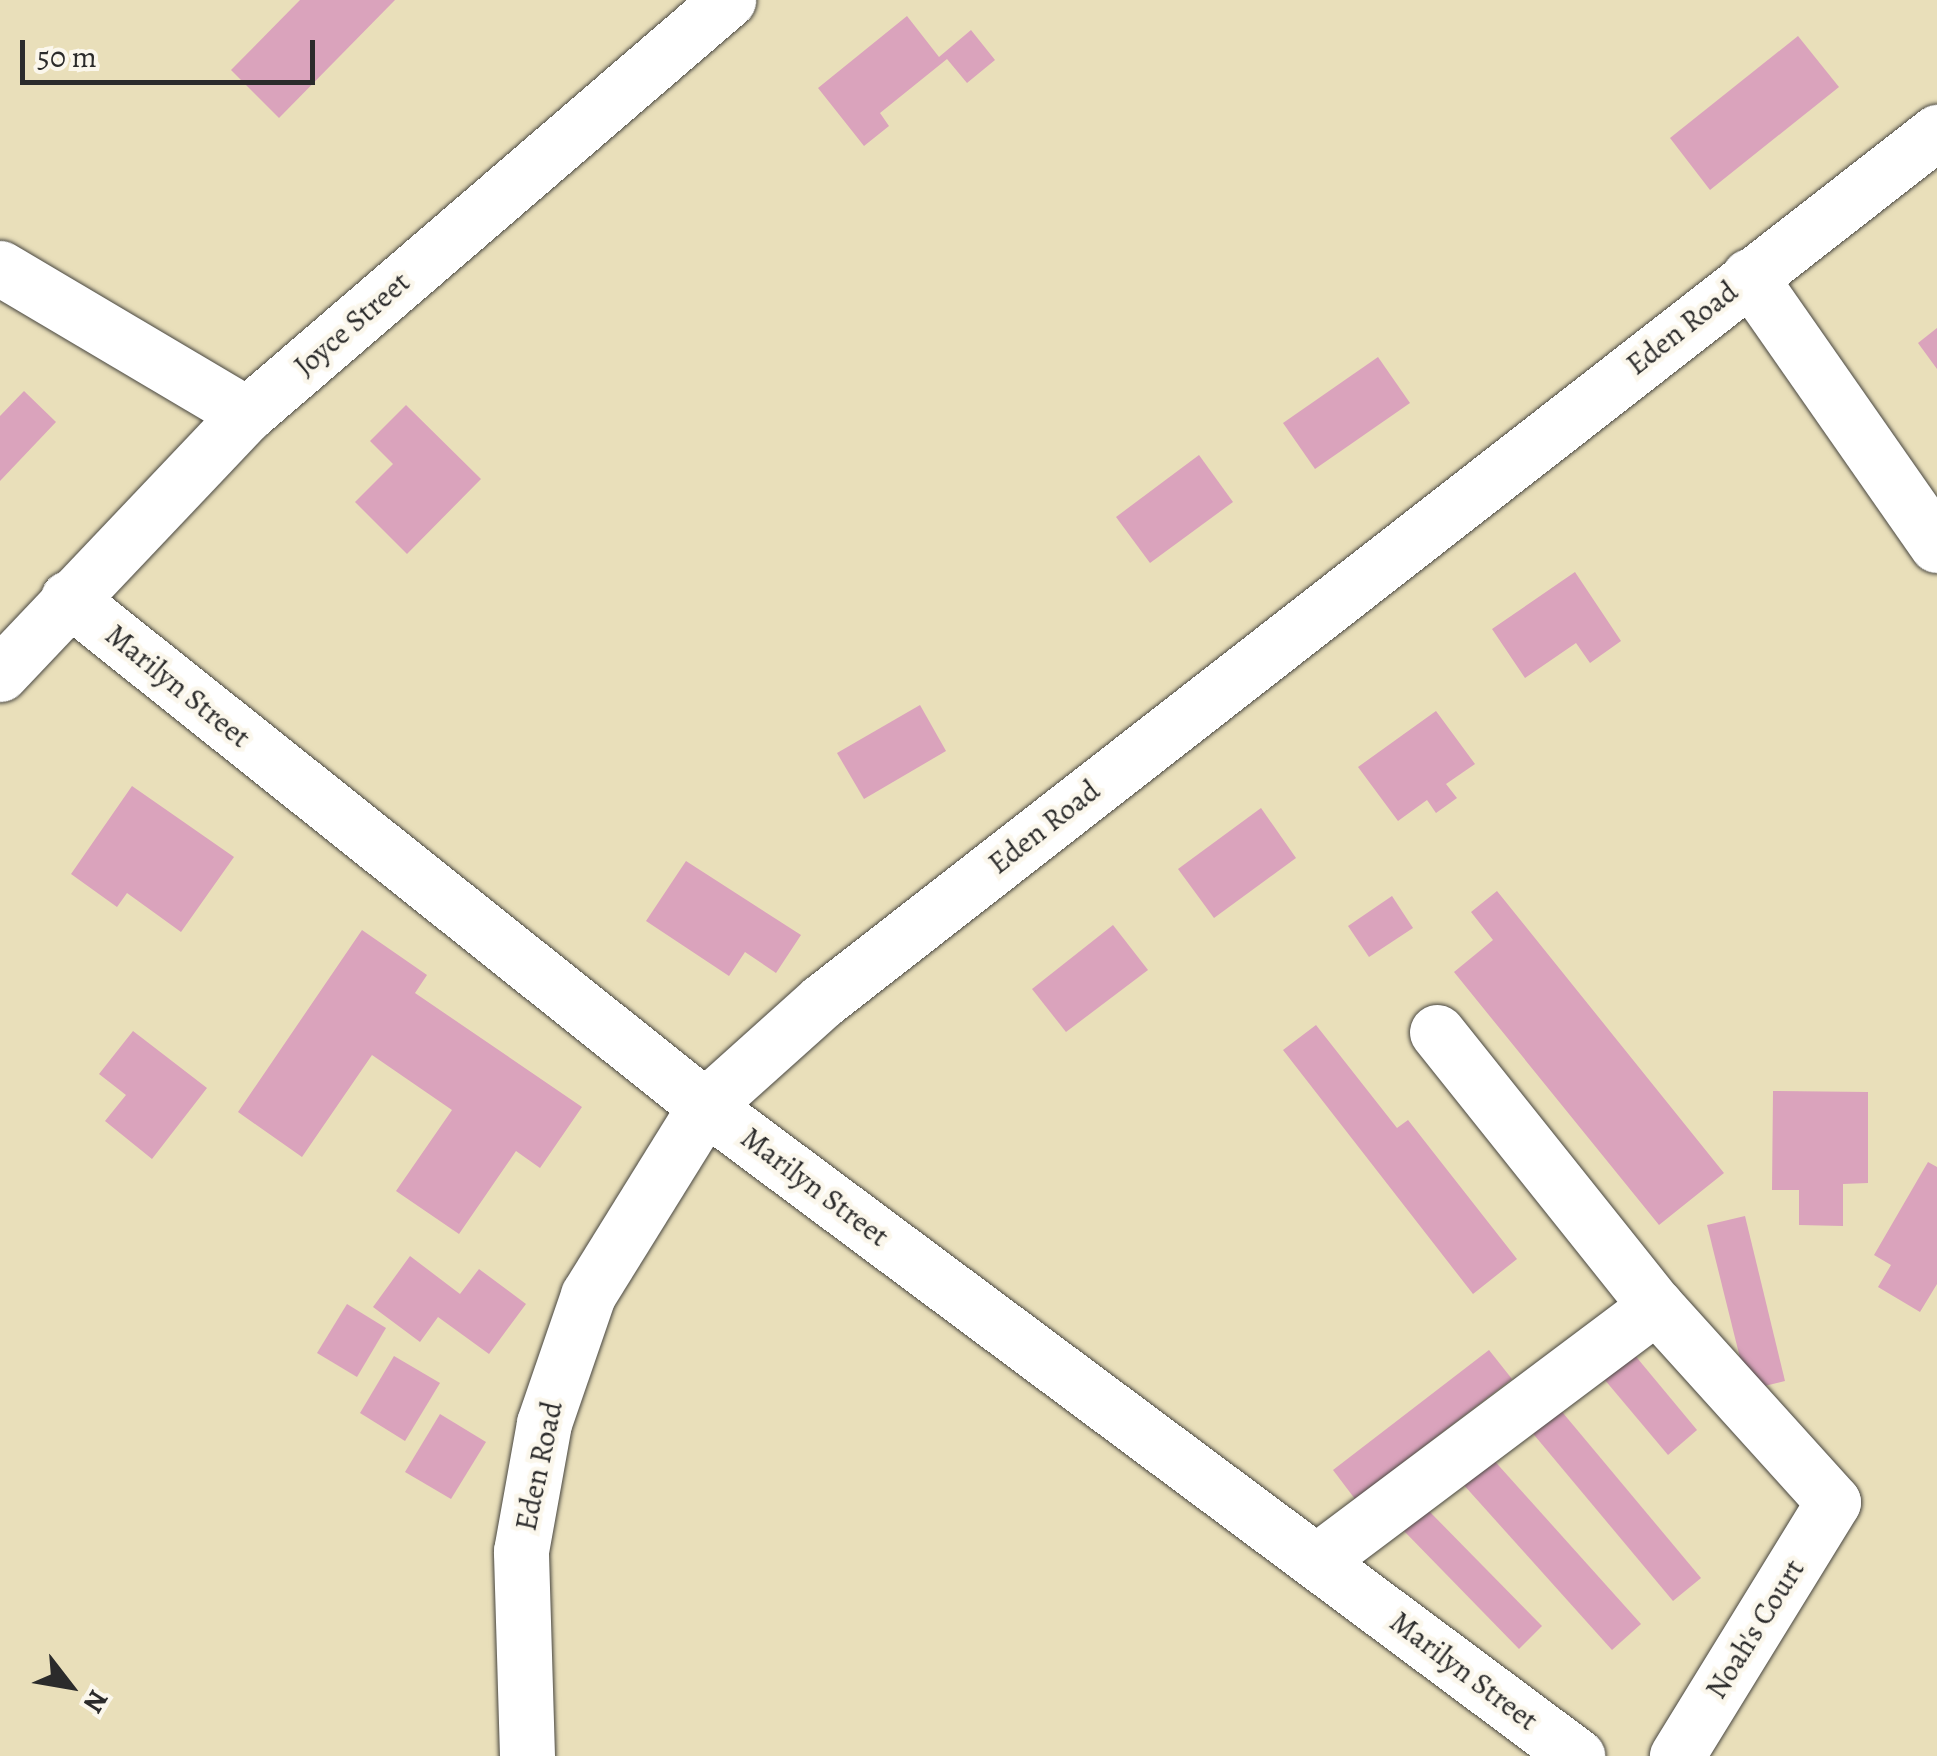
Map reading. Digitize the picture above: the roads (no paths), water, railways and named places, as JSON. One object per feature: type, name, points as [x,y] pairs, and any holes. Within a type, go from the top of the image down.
[{"type":"street","name":"Joyce Street","points":[[0,674],[68,598],[247,414],[728,0]]},
{"type":"street","name":"Eden Road","points":[[527,1756],[521,1551],[544,1423],[588,1295],[705,1106],[822,1001],[1937,132]]},
{"type":"street","points":[[0,268],[247,414]]},
{"type":"street","points":[[1748,276],[1937,545]]},
{"type":"street","name":"Marilyn Street","points":[[68,598],[705,1106],[1577,1756]]},
{"type":"street","points":[[1318,1560],[1656,1306],[1437,1032]]},
{"type":"street","name":"Noah's Court","points":[[1656,1306],[1833,1502],[1677,1756]]}]
